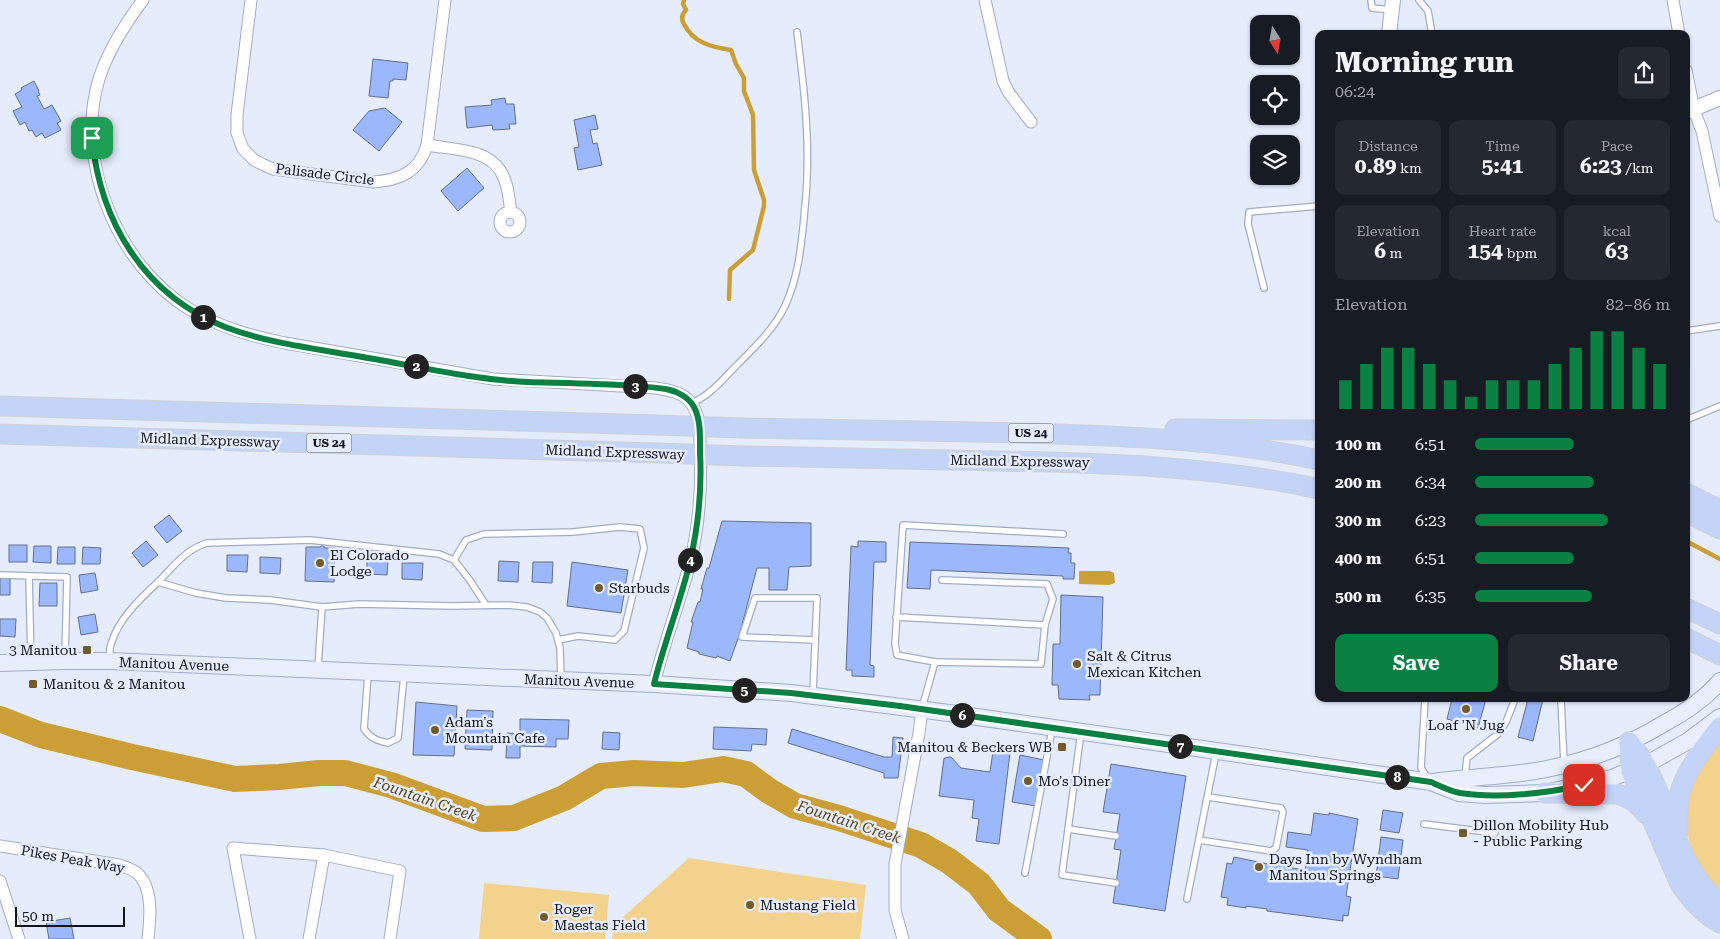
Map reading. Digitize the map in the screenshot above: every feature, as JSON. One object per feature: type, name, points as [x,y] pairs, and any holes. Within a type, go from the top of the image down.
[{"type":"highway","name":"Midland Expressway","points":[[0,406],[742,428],[984,432],[1176,440],[1254,448],[1315,459]]},
{"type":"highway","points":[[984,432],[1186,429],[1315,430]]},
{"type":"highway","name":"Midland Expressway","points":[[0,434],[744,456],[1093,462],[1252,476],[1315,488]]},
{"type":"highway","points":[[1690,495],[1720,510]]},
{"type":"highway","points":[[1690,514],[1720,529]]},
{"type":"highway","points":[[1690,610],[1717,622]]},
{"type":"highway","points":[[1690,640],[1720,655]]},
{"type":"highway","points":[[1678,838],[1678,805],[1682,784],[1690,769],[1720,727]]},
{"type":"highway","points":[[1629,742],[1638,767],[1653,823],[1684,891],[1701,910],[1720,923]]},
{"type":"highway","points":[[1638,767],[1678,838],[1687,862],[1697,880],[1720,903]]},
{"type":"highway","points":[[1545,793],[1606,793],[1623,795],[1638,804],[1653,823]]},
{"type":"main road","name":"Manitou Avenue","points":[[0,663],[110,661],[654,684],[813,696],[1431,782],[1459,793],[1485,795],[1545,793],[1612,778],[1688,741],[1720,717]]},
{"type":"main road","name":"Manitou Avenue","points":[[1431,782],[1522,773],[1564,765],[1605,752],[1629,742],[1676,716],[1698,702],[1720,682]]},
{"type":"street","points":[[143,0],[121,33],[108,57],[100,79],[92,118],[94,158],[104,200],[124,240],[152,278],[187,308],[226,327],[252,336],[285,343],[493,380],[656,388],[680,394],[691,403],[696,412],[700,438],[698,512],[690,561],[654,684]]},
{"type":"street","name":"Palisade Circle","points":[[251,0],[236,124],[243,149],[254,160],[273,169],[374,182],[402,176],[410,172],[421,161],[427,145],[445,0]]},
{"type":"street","points":[[985,0],[1003,81],[1009,93],[1031,122]]},
{"type":"street","points":[[1673,0],[1678,30]]},
{"type":"street","points":[[1390,30],[1393,5]]},
{"type":"street","points":[[1720,98],[1690,111],[1702,131],[1720,216]]},
{"type":"street","points":[[427,145],[479,154],[494,162],[504,177],[511,212]]},
{"type":"street","points":[[903,939],[895,910],[895,864],[920,733],[922,710]]},
{"type":"street","name":"Pikes Peak Way","points":[[0,846],[119,865],[137,873],[142,879],[147,893],[148,939]]},
{"type":"street","points":[[250,939],[233,848],[324,855],[400,871],[390,939]]},
{"type":"street","points":[[309,939],[324,855]]},
{"type":"street","points":[[0,881],[18,939]]},
{"type":"lane","points":[[1371,0],[1372,8],[1393,5]]},
{"type":"lane","points":[[1419,0],[1428,11],[1431,30]]},
{"type":"lane","points":[[691,403],[708,393],[756,347],[773,326],[785,306],[794,283],[800,258],[807,176],[805,102],[797,32]]},
{"type":"lane","points":[[1264,288],[1248,224],[1250,212],[1315,206]]},
{"type":"lane","points":[[1690,330],[1720,326]]},
{"type":"lane","points":[[1690,418],[1720,406]]},
{"type":"lane","points":[[942,580],[1047,584],[1053,599],[1045,625],[1041,664],[935,662],[897,655],[895,644],[896,617],[902,524],[1063,534]]},
{"type":"lane","points":[[454,560],[466,540],[484,534],[573,532],[620,527],[640,529],[644,548],[624,631],[615,640],[578,636],[558,640]]},
{"type":"lane","points":[[110,661],[110,644],[114,634],[132,607],[192,549],[207,543],[289,540],[335,542],[431,552],[454,560],[469,578],[486,605]]},
{"type":"lane","points":[[0,575],[67,577],[65,661]]},
{"type":"lane","points":[[29,576],[31,662]]},
{"type":"lane","points":[[158,582],[196,593],[226,598],[270,600],[322,607],[360,604],[517,606],[540,612],[552,626],[558,640],[561,680]]},
{"type":"lane","points":[[813,696],[817,598],[755,598],[742,637],[815,640]]},
{"type":"lane","points":[[318,670],[322,607]]},
{"type":"lane","points":[[896,617],[1045,625]]},
{"type":"lane","points":[[922,710],[935,662]]},
{"type":"lane","points":[[368,672],[364,729],[368,735],[378,741],[388,743],[398,738],[404,673]]},
{"type":"lane","points":[[1424,702],[1421,768],[1431,782]]},
{"type":"lane","points":[[1465,778],[1467,758],[1498,734],[1506,722],[1514,702]]},
{"type":"lane","points":[[1561,702],[1564,765]]},
{"type":"lane","points":[[1025,873],[1053,728]]},
{"type":"lane","points":[[1081,732],[1062,875],[1116,883]]},
{"type":"lane","points":[[1187,899],[1216,751]]},
{"type":"lane","points":[[1199,840],[1271,851],[1276,848],[1283,812],[1281,808],[1208,797]]},
{"type":"lane","points":[[1424,824],[1495,833]]},
{"type":"lane","points":[[1068,829],[1116,836]]},
{"type":"shaded area","points":[[1079,571],[1110,571],[1114,573],[1115,583],[1109,585],[1079,584]]},
{"type":"shaded area","points":[[1720,739],[1720,889],[1698,862],[1691,846],[1685,812],[1692,778],[1702,759]]},
{"type":"shaded area","name":"Mustang Field","points":[[689,858],[866,885],[860,939],[612,939],[614,925]]},
{"type":"shaded area","name":"Roger Maestas Field","points":[[484,883],[609,895],[605,939],[479,939]]},
{"type":"building","points":[[373,59],[408,63],[406,80],[393,79],[393,81],[390,81],[388,98],[369,96]]},
{"type":"building","points":[[34,81],[40,95],[37,96],[44,109],[52,105],[61,121],[57,123],[61,130],[45,138],[42,133],[36,137],[32,130],[29,131],[25,122],[20,125],[13,111],[22,107],[15,94],[22,90],[21,88]]},
{"type":"building","points":[[505,98],[506,104],[514,104],[516,124],[509,124],[510,129],[493,130],[492,125],[467,128],[465,107],[492,105],[491,100]]},
{"type":"building","points":[[385,108],[402,122],[379,151],[353,130],[369,111]]},
{"type":"building","points":[[595,115],[598,129],[590,130],[593,144],[597,143],[602,165],[578,170],[574,148],[579,147],[574,120]]},
{"type":"building","points":[[467,168],[484,188],[458,211],[441,191]]},
{"type":"building","points":[[169,515],[182,531],[167,543],[154,527]]},
{"type":"building","points":[[722,521],[811,523],[811,566],[789,567],[787,590],[769,590],[769,568],[757,568],[739,636],[730,661],[717,656],[716,658],[699,654],[699,652],[687,648],[693,622],[691,622],[698,602],[700,602],[703,589],[701,589]]},
{"type":"building","points":[[146,541],[158,555],[143,567],[132,553]]},
{"type":"building","points":[[858,541],[886,542],[886,562],[874,562],[870,665],[874,666],[874,677],[852,676],[852,670],[846,670],[851,546],[858,547]]},
{"type":"building","points":[[910,542],[1069,548],[1068,553],[1071,553],[1071,563],[1075,563],[1074,579],[1063,579],[1063,576],[931,570],[930,589],[907,588]]},
{"type":"building","points":[[9,545],[27,545],[27,562],[9,562]]},
{"type":"building","points":[[34,546],[51,546],[51,563],[33,562]]},
{"type":"building","name":"El Colorado Lodge","points":[[324,546],[324,548],[335,548],[334,582],[305,581],[306,547]]},
{"type":"building","points":[[58,547],[75,547],[75,564],[57,564]]},
{"type":"building","points":[[83,547],[101,548],[100,564],[82,564]]},
{"type":"building","points":[[227,555],[248,555],[247,572],[227,571]]},
{"type":"building","points":[[260,557],[281,558],[280,574],[260,573]]},
{"type":"building","points":[[367,558],[388,559],[387,575],[367,574]]},
{"type":"building","points":[[499,561],[519,562],[518,582],[498,581]]},
{"type":"building","points":[[533,562],[553,562],[552,583],[532,582]]},
{"type":"building","points":[[572,562],[628,570],[621,613],[567,606]]},
{"type":"building","points":[[402,563],[423,563],[422,580],[402,579]]},
{"type":"building","points":[[95,573],[98,590],[81,593],[79,575]]},
{"type":"building","points":[[0,578],[10,578],[10,595],[0,595]]},
{"type":"building","points":[[40,583],[57,583],[57,606],[39,606]]},
{"type":"building","name":"Salt & Citrus Mexican Kitchen","points":[[1061,595],[1103,597],[1100,695],[1089,695],[1090,700],[1059,699],[1058,685],[1052,685],[1053,644],[1060,644]]},
{"type":"building","points":[[95,614],[98,632],[81,635],[78,617]]},
{"type":"building","points":[[0,619],[16,619],[15,637],[0,636]]},
{"type":"building","name":"Adam's Mountain Cafe","points":[[416,702],[457,706],[454,756],[413,755]]},
{"type":"building","name":"Loaf 'N Jug","points":[[1451,702],[1485,702],[1478,728],[1447,719]]},
{"type":"building","name":"Loaf 'N Jug","points":[[1527,702],[1542,702],[1533,741],[1518,737]]},
{"type":"building","points":[[467,710],[493,711],[492,750],[465,749]]},
{"type":"building","points":[[520,719],[569,720],[568,739],[556,739],[556,747],[520,746],[520,758],[506,758],[507,733],[520,734]]},
{"type":"building","points":[[714,727],[767,729],[766,745],[752,744],[751,751],[713,749]]},
{"type":"building","points":[[792,729],[884,757],[892,757],[893,737],[903,738],[898,778],[884,778],[884,773],[788,743]]},
{"type":"building","points":[[603,732],[620,733],[619,750],[602,749]]},
{"type":"building","points":[[993,751],[1010,753],[999,844],[976,841],[979,819],[972,818],[974,800],[939,796],[944,758],[951,757],[961,768],[990,772]]},
{"type":"building","name":"Mo's Diner","points":[[1020,755],[1044,760],[1036,806],[1012,802]]},
{"type":"building","points":[[1111,764],[1186,776],[1165,911],[1113,903],[1121,850],[1114,849],[1120,814],[1103,812]]},
{"type":"building","points":[[1383,810],[1403,813],[1399,833],[1380,830]]},
{"type":"building","name":"Days Inn by Wyndham Manitou Springs","points":[[1314,813],[1329,815],[1329,813],[1358,819],[1346,896],[1351,897],[1348,916],[1343,915],[1343,921],[1267,911],[1267,909],[1246,906],[1246,908],[1227,905],[1228,898],[1221,897],[1227,863],[1232,864],[1234,857],[1273,865],[1274,863],[1293,866],[1292,868],[1305,870],[1308,850],[1286,847],[1288,832],[1311,835]]},
{"type":"building","points":[[1381,837],[1403,840],[1398,879],[1376,876]]},
{"type":"building","points":[[70,918],[74,939],[49,939],[46,922]]},
{"type":"waterway","points":[[684,0],[683,4],[686,10],[682,20],[692,36],[704,43],[731,50],[744,78],[744,91],[753,115],[754,170],[764,200],[764,206],[753,250],[730,270],[729,299]]},
{"type":"waterway","points":[[1690,543],[1720,559]]},
{"type":"waterway","name":"Fountain Creek","points":[[0,719],[41,735],[235,779],[345,773],[391,785],[483,819],[514,818],[564,798],[601,776],[634,773],[683,775],[723,769],[746,774],[769,791],[795,806],[839,818],[921,845],[949,861],[979,884],[999,910],[1039,939]]},
{"type":"place","name":"El Colorado Lodge","points":[[320,563]]},
{"type":"place","name":"Starbuds","points":[[599,588]]},
{"type":"place","name":"3 Manitou","points":[[87,650]]},
{"type":"place","name":"Salt & Citrus Mexican Kitchen","points":[[1077,664]]},
{"type":"place","name":"Manitou & 2 Manitou","points":[[33,684]]},
{"type":"place","name":"Loaf 'N Jug","points":[[1466,709]]},
{"type":"place","name":"Adam's Mountain Cafe","points":[[435,730]]},
{"type":"place","name":"Manitou & Beckers WB","points":[[1062,747]]},
{"type":"place","name":"Mo's Diner","points":[[1028,781]]},
{"type":"place","name":"Dillon Mobility Hub - Public Parking","points":[[1463,833]]},
{"type":"place","name":"Days Inn by Wyndham Manitou Springs","points":[[1259,867]]},
{"type":"place","name":"Mustang Field","points":[[750,905]]},
{"type":"place","name":"Roger Maestas Field","points":[[544,917]]},
{"type":"route","points":[[92,138],[94,158],[104,200],[112,219],[138,261],[152,278],[187,308],[226,327],[252,336],[285,343],[493,380],[656,388],[680,394],[690,401],[696,412],[700,438],[701,457],[698,512],[690,561],[654,684],[791,693],[900,706],[1431,782],[1459,793],[1485,795],[1545,793],[1584,785]]}]
